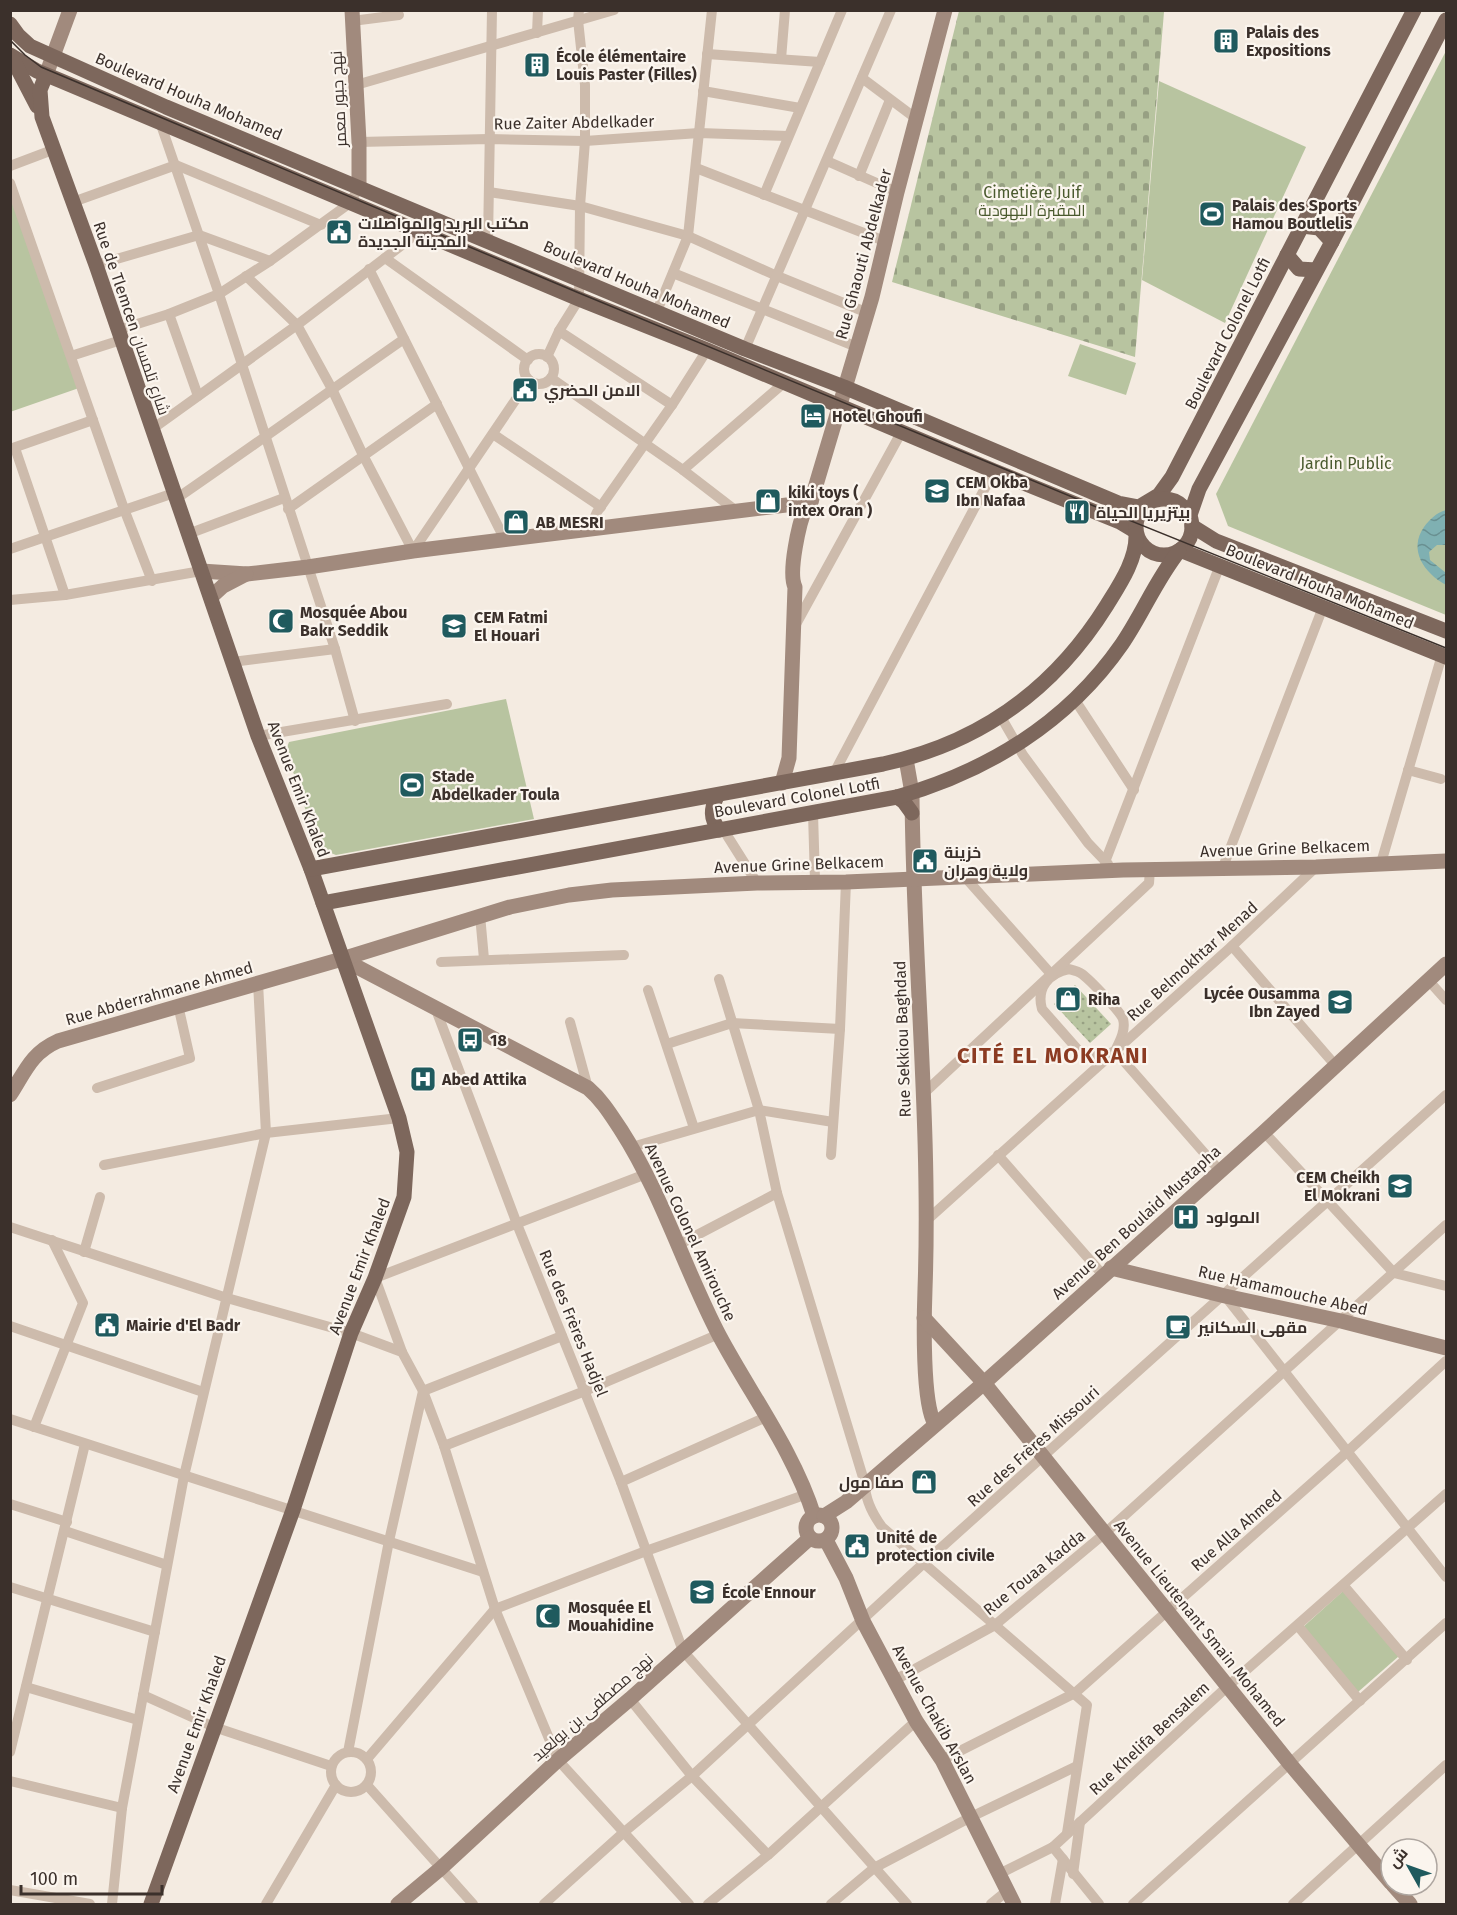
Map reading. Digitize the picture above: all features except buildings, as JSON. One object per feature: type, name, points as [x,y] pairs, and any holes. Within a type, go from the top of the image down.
[{"type":"main road","points":[[46,75],[70,10]]},
{"type":"main road","name":"Rue Ghaouti Abdelkader","points":[[790,782],[793,775],[789,758],[795,587],[792,576],[801,519],[810,503],[868,313],[945,10]]},
{"type":"main road","name":"Boulevard Colonel Lotfi","points":[[1145,505],[1159,495],[1173,477],[1414,10]]},
{"type":"main road","name":"نهج جبور معمر","points":[[352,16],[359,142],[358,187]]},
{"type":"main road","points":[[1191,520],[1182,505],[1167,498],[1155,500],[1145,505],[1137,517],[1135,532],[1144,547],[1157,555],[1172,554],[1180,550],[1189,539],[1199,489],[1332,242],[1446,20]]},
{"type":"main road","name":"Boulevard Houha Mohamed","points":[[10,24],[30,46],[166,107],[745,349],[844,387],[1118,503],[1136,507],[1145,505]]},
{"type":"main road","points":[[10,55],[42,117]]},
{"type":"main road","name":"Boulevard Houha Mohamed","points":[[10,55],[46,75],[418,232],[1120,522],[1135,532]]},
{"type":"main road","name":"Rue de Tlemcen شارع تلمسان","points":[[46,75],[40,90],[42,117],[96,265],[201,571]]},
{"type":"main road","points":[[1302,226],[1319,228],[1332,242]]},
{"type":"main road","points":[[1287,255],[1299,269],[1316,270]]},
{"type":"main road","points":[[201,571],[247,574],[735,510],[810,503]]},
{"type":"main road","name":"Boulevard Houha Mohamed","points":[[1191,520],[1216,541],[1446,631]]},
{"type":"main road","name":"Boulevard Colonel Lotfi","points":[[311,869],[717,796],[906,759],[942,748],[1001,717],[1049,679],[1071,656],[1127,571],[1135,548],[1135,532]]},
{"type":"main road","name":"Boulevard Houha Mohamed","points":[[1180,550],[1444,656]]},
{"type":"main road","name":"Boulevard Colonel Lotfi","points":[[323,903],[905,795],[976,768],[1017,746],[1048,724],[1096,678],[1123,643],[1162,573],[1180,550]]},
{"type":"main road","name":"Avenue Emir Khaled","points":[[151,1905],[293,1510],[351,1333],[375,1278],[405,1197],[407,1152],[399,1118],[311,869],[258,736],[201,571]]},
{"type":"main road","points":[[211,597],[223,586],[247,574]]},
{"type":"main road","points":[[905,795],[906,759]]},
{"type":"main road","name":"Rue Sekkiou Baghdad","points":[[905,795],[904,802],[912,813],[927,1220],[924,1318],[927,1400],[930,1418],[935,1424]]},
{"type":"main road","points":[[717,796],[711,813],[713,820],[721,830]]},
{"type":"main road","points":[[695,800],[704,818],[700,833]]},
{"type":"main road","name":"Avenue Grine Belkacem","points":[[342,959],[510,907],[569,895],[612,890],[1123,870],[1316,867],[1446,861]]},
{"type":"main road","name":"Rue Abderrahmane Ahmed","points":[[10,1095],[34,1057],[45,1047],[69,1037],[342,959]]},
{"type":"main road","name":"Avenue Colonel Amirouche","points":[[342,959],[588,1088],[601,1100],[632,1147],[719,1334],[824,1524]]},
{"type":"main road","name":"Avenue Ben Boulaid Mustapha","points":[[824,1524],[865,1484],[984,1383],[1264,1132],[1446,964]]},
{"type":"main road","name":"Rue Hamamouche Abed","points":[[1107,1272],[1341,1321],[1446,1348]]},
{"type":"main road","name":"Avenue Lieutenant Smain Mohamed","points":[[924,1318],[984,1383],[1290,1764],[1379,1869]]},
{"type":"main road","points":[[824,1524],[816,1541],[810,1538],[806,1527],[824,1524]]},
{"type":"main road","name":"Avenue Chakib Arslan","points":[[824,1524],[863,1621],[916,1721],[942,1760],[1010,1898]]},
{"type":"main road","name":"نهج مصطفى بن بولعيد","points":[[399,1904],[810,1538]]},
{"type":"street","points":[[488,240],[492,10]]},
{"type":"street","points":[[537,33],[538,10]]},
{"type":"street","points":[[356,86],[537,33],[578,15],[615,10]]},
{"type":"street","points":[[657,311],[688,236],[712,10]]},
{"type":"street","points":[[781,59],[785,10]]},
{"type":"street","points":[[764,195],[842,10]]},
{"type":"street","points":[[745,349],[764,310],[891,10]]},
{"type":"street","points":[[352,16],[399,15]]},
{"type":"street","points":[[548,357],[559,331],[579,299],[585,85],[578,15]]},
{"type":"street","points":[[706,54],[820,63]]},
{"type":"street","points":[[862,78],[918,120]]},
{"type":"street","points":[[703,91],[800,108]]},
{"type":"street","points":[[859,176],[890,100]]},
{"type":"street","points":[[160,122],[308,567],[355,721]]},
{"type":"street","name":"Rue Zaiter Abdelkader","points":[[359,142],[489,139],[585,141],[699,133],[788,136]]},
{"type":"street","points":[[10,166],[55,149]]},
{"type":"street","points":[[827,161],[897,192]]},
{"type":"street","points":[[73,202],[176,165],[321,225]]},
{"type":"street","points":[[696,168],[887,242]]},
{"type":"street","points":[[10,183],[124,509],[152,580]]},
{"type":"street","points":[[71,356],[219,294],[270,261],[350,203],[358,187]]},
{"type":"street","points":[[489,192],[580,206],[688,236],[868,313]]},
{"type":"street","points":[[151,430],[241,363],[297,325],[418,232]]},
{"type":"street","points":[[96,265],[199,235],[270,261]]},
{"type":"street","points":[[385,258],[528,360]]},
{"type":"street","points":[[369,269],[505,540]]},
{"type":"street","points":[[673,273],[857,347]]},
{"type":"street","points":[[246,276],[297,325],[332,389],[413,551],[530,380]]},
{"type":"street","points":[[169,314],[198,396]]},
{"type":"street","points":[[559,331],[672,405]]},
{"type":"street","points":[[10,549],[124,509],[175,496],[266,438],[404,339]]},
{"type":"street","points":[[589,530],[600,507],[672,405],[707,350]]},
{"type":"street","points":[[535,355],[548,357],[554,369],[551,378],[542,383],[530,380],[525,373],[528,360],[535,355]]},
{"type":"street","points":[[551,378],[683,470],[735,510]]},
{"type":"street","points":[[683,470],[785,382]]},
{"type":"street","points":[[188,534],[286,503],[363,455],[437,404]]},
{"type":"street","points":[[65,595],[13,448],[93,420]]},
{"type":"street","points":[[793,630],[902,431]]},
{"type":"street","points":[[493,434],[600,507]]},
{"type":"street","points":[[834,773],[994,471]]},
{"type":"street","points":[[1105,862],[1220,565]]},
{"type":"street","points":[[10,600],[65,595],[201,571]]},
{"type":"street","points":[[1223,867],[1323,607]]},
{"type":"street","points":[[232,662],[334,649]]},
{"type":"street","points":[[1381,863],[1444,656]]},
{"type":"street","points":[[1075,700],[1134,790]]},
{"type":"street","points":[[258,736],[447,704]]},
{"type":"street","points":[[1001,717],[1017,746],[1094,850],[1105,862],[1123,870]]},
{"type":"street","points":[[1408,770],[1441,778]]},
{"type":"street","points":[[813,813],[815,881]]},
{"type":"street","points":[[721,830],[757,883]]},
{"type":"street","points":[[1083,872],[1095,863],[1094,850]]},
{"type":"street","name":"Rue Belmokhtar Menad","points":[[927,1220],[1232,946],[1316,867]]},
{"type":"street","points":[[922,1094],[1149,883],[1150,870]]},
{"type":"street","points":[[964,876],[1051,974]]},
{"type":"street","points":[[831,1155],[840,1029],[846,882]]},
{"type":"street","points":[[480,915],[484,959]]},
{"type":"street","points":[[1232,946],[1336,1066]]},
{"type":"street","points":[[441,962],[624,955]]},
{"type":"street","points":[[1069,969],[1082,973],[1119,1012],[1124,1027],[1115,1051],[1100,1057],[1085,1055],[1042,1009],[1043,986],[1051,974],[1069,969]]},
{"type":"street","points":[[719,979],[759,1110],[777,1193],[865,1490],[876,1518],[882,1527],[1087,1705],[1067,1833]]},
{"type":"street","points":[[1429,981],[1446,1000]]},
{"type":"street","points":[[112,1905],[122,1808],[184,1476],[266,1133],[258,983]]},
{"type":"street","points":[[648,990],[694,1128]]},
{"type":"street","points":[[97,1088],[190,1058],[178,1005]]},
{"type":"street","name":"Rue des Frères Hadjel","points":[[435,1007],[518,1224],[621,1482],[683,1651]]},
{"type":"street","points":[[570,1022],[588,1088]]},
{"type":"street","points":[[667,1044],[732,1023],[840,1029]]},
{"type":"street","points":[[1115,1051],[1220,1171]]},
{"type":"street","name":"Rue des Frères Missouri","points":[[544,1905],[623,1833],[692,1776],[924,1563],[1225,1296],[1446,1095]]},
{"type":"street","points":[[632,1147],[759,1110],[833,1122]]},
{"type":"street","points":[[104,1165],[266,1133],[399,1118]]},
{"type":"street","points":[[1264,1132],[1394,1273],[1446,1286]]},
{"type":"street","points":[[998,1155],[1107,1272]]},
{"type":"street","points":[[646,1174],[375,1278],[402,1353],[423,1390],[444,1446],[495,1609],[558,1760],[688,1905]]},
{"type":"street","points":[[678,1245],[777,1193]]},
{"type":"street","points":[[84,1252],[100,1197]]},
{"type":"street","name":"Rue Touaa Kadda","points":[[895,1680],[995,1625],[1104,1534],[1446,1225]]},
{"type":"street","points":[[10,1227],[227,1298],[351,1333],[402,1353]]},
{"type":"street","points":[[34,1427],[83,1303],[51,1240]]},
{"type":"street","points":[[1225,1296],[1410,1528],[1446,1577]]},
{"type":"street","points":[[10,1326],[203,1392]]},
{"type":"street","points":[[444,1446],[585,1391],[719,1334]]},
{"type":"street","points":[[423,1390],[562,1336]]},
{"type":"street","name":"Rue Alla Ahmed","points":[[942,1760],[1075,1693],[1446,1361]]},
{"type":"street","points":[[348,1752],[389,1541],[423,1390]]},
{"type":"street","points":[[621,1482],[766,1417]]},
{"type":"street","points":[[10,1419],[483,1572]]},
{"type":"street","points":[[10,1752],[85,1444]]},
{"type":"street","points":[[367,1759],[495,1609],[646,1551],[807,1494]]},
{"type":"street","name":"Rue Khelifa Bensalem","points":[[999,1874],[1053,1847],[1228,1686],[1446,1494]]},
{"type":"street","points":[[10,1504],[168,1565]]},
{"type":"street","points":[[1344,1586],[1407,1660]]},
{"type":"street","points":[[10,1587],[155,1632]]},
{"type":"street","points":[[1133,1905],[1446,1623]]},
{"type":"street","points":[[1298,1626],[1360,1701]]},
{"type":"street","points":[[683,1651],[907,1905]]},
{"type":"street","points":[[27,1687],[138,1720]]},
{"type":"street","points":[[143,1695],[214,1727],[332,1766]]},
{"type":"street","points":[[630,1699],[692,1776],[768,1855]]},
{"type":"street","points":[[708,1905],[768,1855],[916,1721]]},
{"type":"street","points":[[369,1782],[355,1792],[348,1792],[336,1785],[331,1773],[335,1759],[348,1752],[362,1754],[367,1759],[370,1765],[369,1782],[382,1802],[473,1905]]},
{"type":"street","points":[[831,1905],[874,1868],[971,1817],[1077,1766]]},
{"type":"street","points":[[1293,1905],[1446,1766]]},
{"type":"street","points":[[10,1780],[122,1808]]},
{"type":"street","points":[[266,1905],[336,1785]]},
{"type":"street","points":[[1073,1874],[1080,1822]]},
{"type":"street","points":[[1053,1847],[1099,1905]]},
{"type":"street","points":[[1055,1905],[1063,1859]]},
{"type":"street","points":[[10,1890],[46,1901],[90,1905]]},
{"type":"street","points":[[991,1905],[1010,1898]]},
{"type":"green space","name":"Cimetière Juif المقبرة اليهودية","points":[[959,11],[1164,12],[1135,357],[892,282]]},
{"type":"green space","name":"Jardin Public","points":[[1446,51],[1446,615],[1228,526],[1216,494]]},
{"type":"green space","name":"Palais des Sports Hamou Boutlelis","points":[[1159,81],[1306,147],[1225,323],[1142,280]]},
{"type":"green space","points":[[11,187],[79,388],[10,412]]},
{"type":"green space","points":[[1080,344],[1136,363],[1126,395],[1068,376]]},
{"type":"green space","name":"Stade Abdelkader Toula","points":[[506,699],[534,819],[336,855],[318,848],[286,750],[289,742]]},
{"type":"green space","points":[[1075,985],[1111,1024],[1090,1043],[1054,1004]]},
{"type":"green space","points":[[1343,1591],[1399,1656],[1358,1692],[1302,1628]]},
{"type":"water","points":[[1446,510],[1446,545],[1437,545],[1429,552],[1430,560],[1446,573],[1446,585],[1425,567],[1418,552],[1418,544],[1419,536],[1426,524]]},
{"type":"tram line","points":[[10,40],[41,67],[1094,506],[1446,648]]},
{"type":"place","name":"Palais des Expositions","points":[[1226,41]]},
{"type":"place","name":"École élémentaire Louis Paster (Filles)","points":[[537,65]]},
{"type":"place","name":"Palais des Sports Hamou Boutlelis","points":[[1212,214]]},
{"type":"place","name":"مكتب البريد والمواصلات المدينة الجديدة","points":[[339,232]]},
{"type":"place","name":"الامن الحضري","points":[[525,390]]},
{"type":"place","name":"Hotel Ghoufi","points":[[813,416]]},
{"type":"place","name":"CEM Okba Ibn Nafaa","points":[[937,491]]},
{"type":"place","name":"kiki toys ( intex Oran )","points":[[768,501]]},
{"type":"place","name":"بيتزيريا الحياة","points":[[1077,512]]},
{"type":"place","name":"AB MESRI","points":[[516,522]]},
{"type":"place","name":"Mosquée Abou Bakr Seddik","points":[[281,621]]},
{"type":"place","name":"CEM Fatmi El Houari","points":[[454,626]]},
{"type":"place","name":"Stade Abdelkader Toula","points":[[412,785]]},
{"type":"place","name":"خزينة ولاية وهران","points":[[925,861]]},
{"type":"place","name":"Riha","points":[[1068,999]]},
{"type":"place","name":"Lycée Ousamma Ibn Zayed","points":[[1340,1002]]},
{"type":"place","name":"18","points":[[470,1040]]},
{"type":"place","name":"Abed Attika","points":[[423,1079]]},
{"type":"place","name":"CEM Cheikh El Mokrani","points":[[1400,1186]]},
{"type":"place","name":"المولود","points":[[1186,1217]]},
{"type":"place","name":"Mairie d'El Badr","points":[[107,1325]]},
{"type":"place","name":"مقهى السكانير","points":[[1178,1327]]},
{"type":"place","name":"صفا مول","points":[[924,1482]]},
{"type":"place","name":"Unité de protection civile","points":[[857,1546]]},
{"type":"place","name":"École Ennour","points":[[702,1592]]},
{"type":"place","name":"Mosquée El Mouahidine","points":[[548,1616]]},
{"type":"district","name":"CITÉ EL MOKRANI","points":[[1053,1055]]}]
